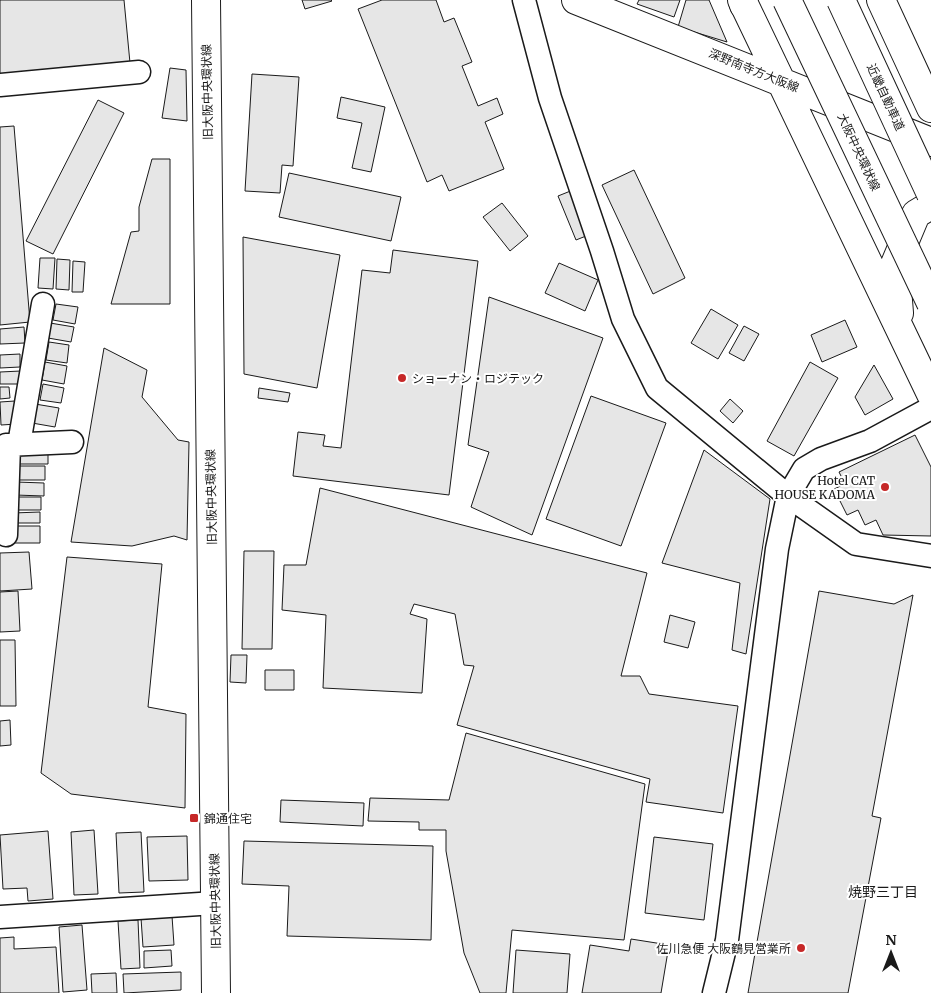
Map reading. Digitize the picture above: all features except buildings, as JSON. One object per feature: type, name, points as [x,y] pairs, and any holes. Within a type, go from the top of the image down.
[{"type":"main road","name":"旧大阪中央環状線","points":[[206,0],[216,993]]},
{"type":"main road","name":"深野南寺方大阪線","points":[[576,0],[931,142]]},
{"type":"main road","name":"大阪中央環状線","points":[[787,0],[931,303]]},
{"type":"main road","name":"近畿自動車道","points":[[841,0],[931,194]]},
{"type":"main road","points":[[881,0],[931,108]]},
{"type":"main road","points":[[743,2],[931,394]]},
{"type":"main road","points":[[901,332],[895,264],[916,214],[931,205]]},
{"type":"street","points":[[524,0],[550,98],[623,319],[657,388],[788,496],[856,544],[931,556]]},
{"type":"street","points":[[0,85],[139,72]]},
{"type":"street","points":[[6,535],[9,445],[43,304]]},
{"type":"street","points":[[714,993],[727,940],[777,549],[788,496],[804,469],[821,459],[870,441],[931,408]]},
{"type":"street","points":[[9,445],[72,442]]},
{"type":"street","points":[[0,917],[214,903]]},
{"type":"place","name":"ショーナン・ロジテック","points":[[402,378]]},
{"type":"place","name":"Hotel CAT HOUSE KADOMA","points":[[885,487]]},
{"type":"place","name":"錦通住宅","points":[[194,818]]},
{"type":"place","name":"佐川急便 大阪鶴見営業所","points":[[801,948]]},
{"type":"district","name":"焼野三丁目","points":[[883,892]]}]
